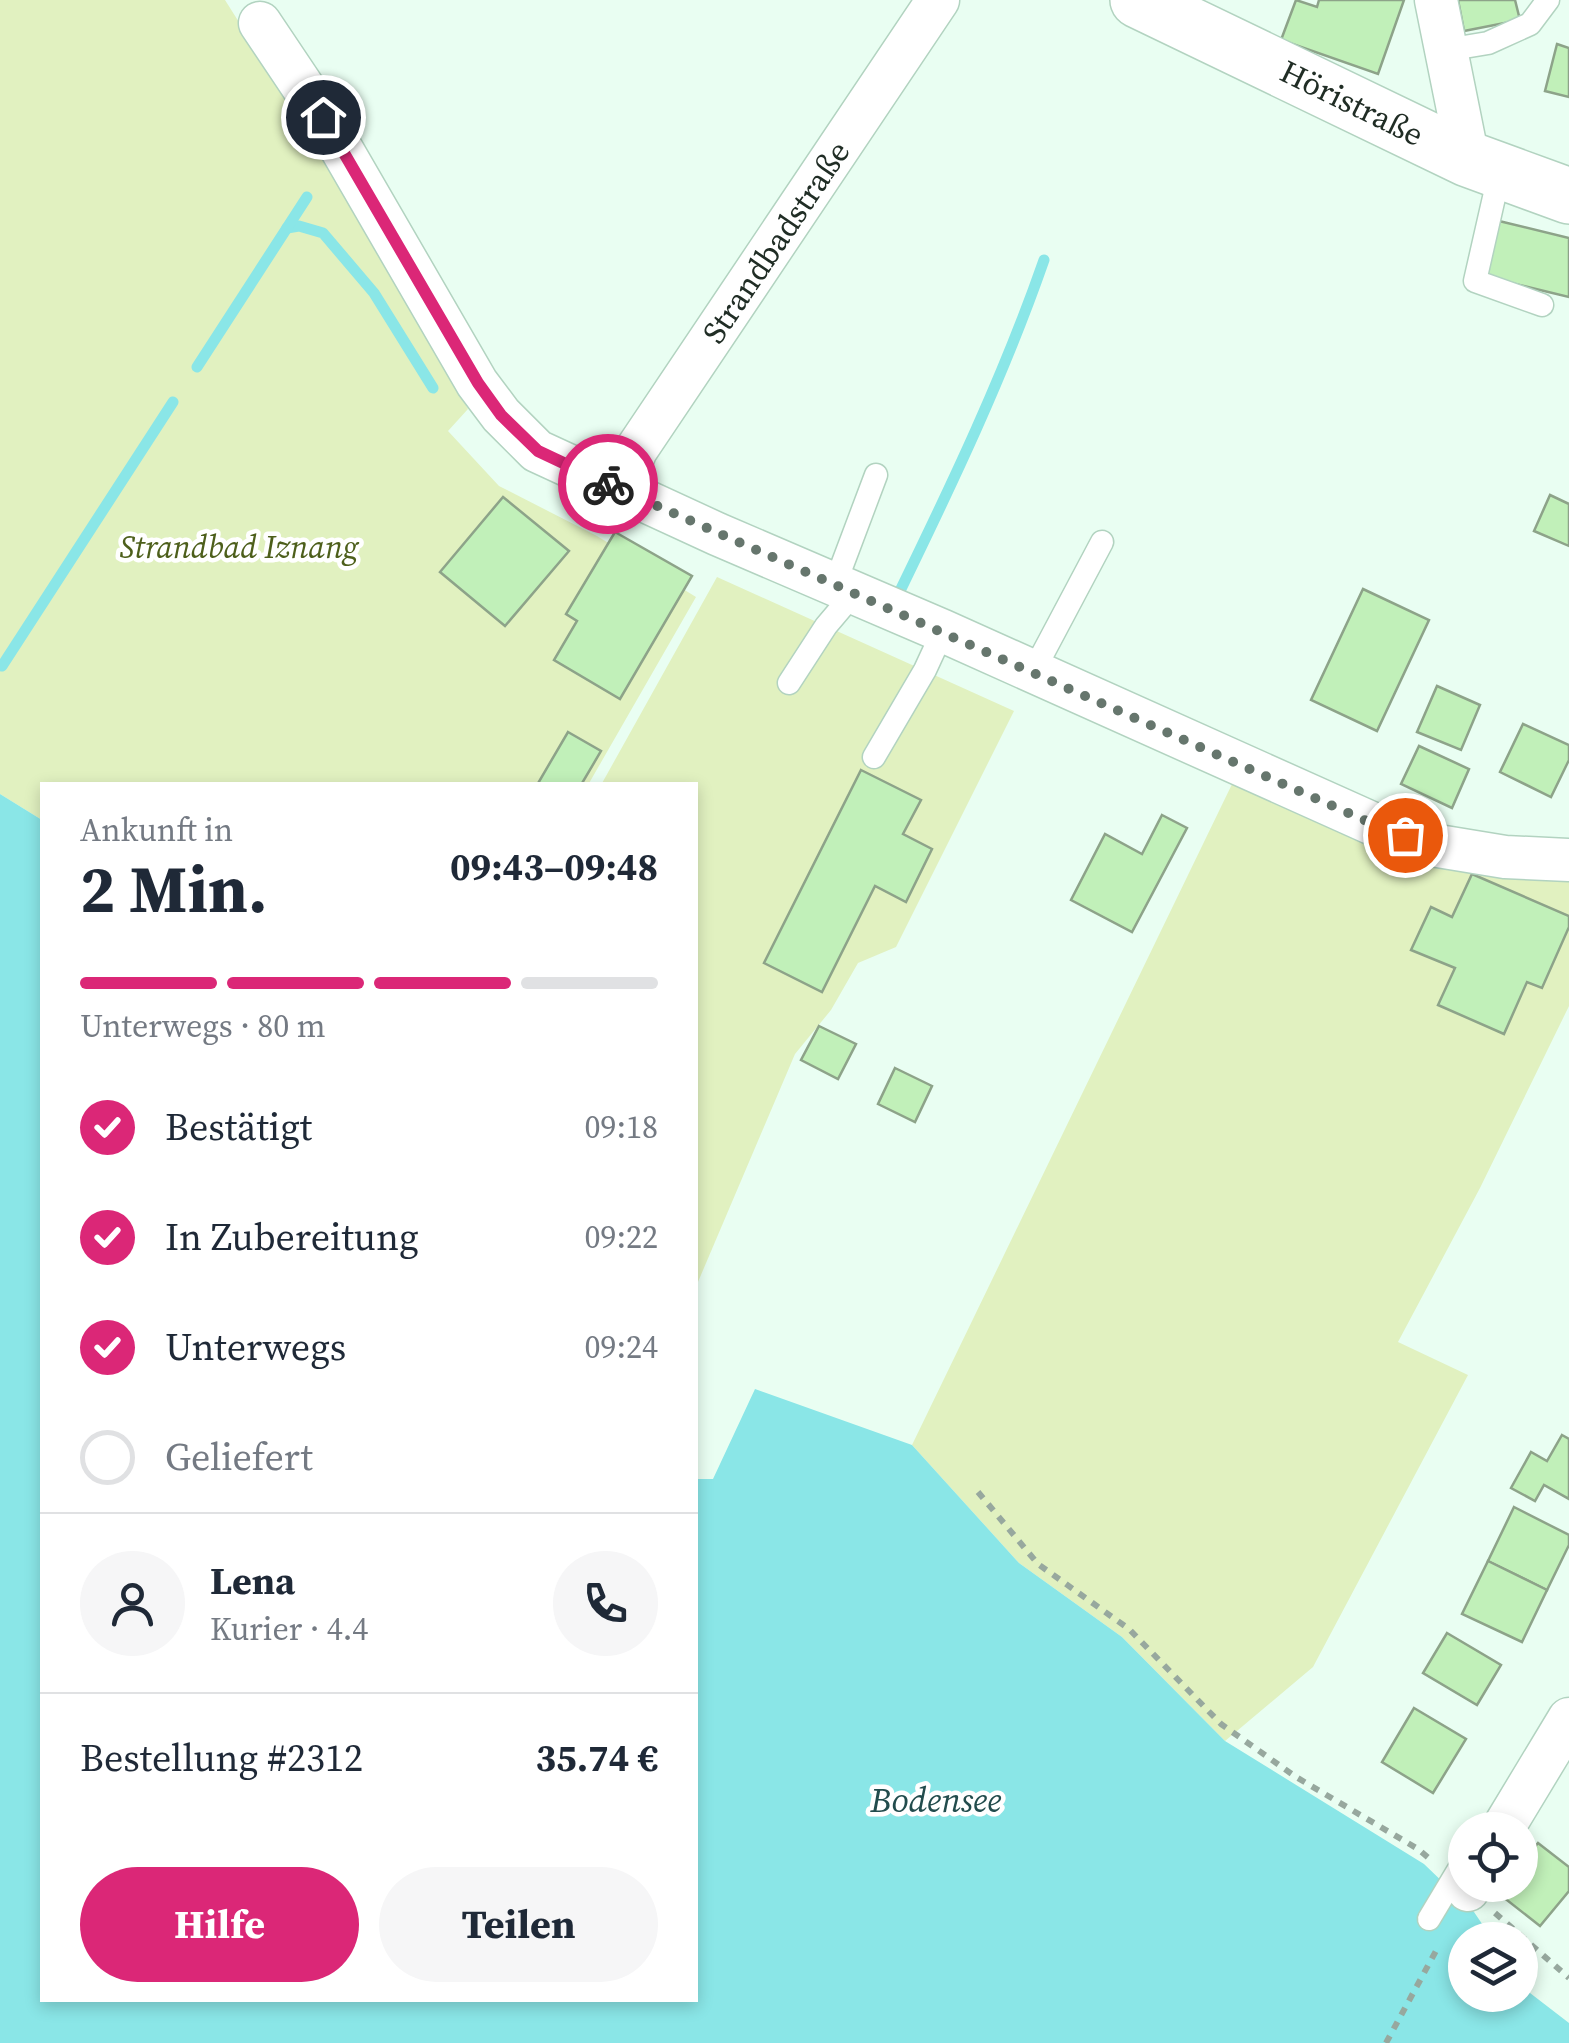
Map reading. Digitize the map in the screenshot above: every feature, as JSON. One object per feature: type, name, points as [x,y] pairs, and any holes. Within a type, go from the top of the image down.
[{"type":"main road","name":"Höristraße","points":[[1138,0],[1484,165],[1569,196]]},
{"type":"street","name":"Strandbadstraße","points":[[620,489],[636,450],[938,0]]},
{"type":"street","points":[[1436,0],[1446,50],[1484,165]]},
{"type":"street","points":[[260,23],[323,117],[478,383],[501,415],[538,451],[1371,823],[1438,846],[1569,860]]},
{"type":"street","points":[[1512,1812],[1569,1720]]},
{"type":"lane","points":[[1446,50],[1488,44],[1530,24],[1548,0]]},
{"type":"lane","points":[[1484,165],[1475,281],[1542,306]]},
{"type":"lane","points":[[789,683],[826,626],[844,588],[876,475]]},
{"type":"lane","points":[[1033,672],[1102,542]]},
{"type":"lane","points":[[874,757],[943,631]]},
{"type":"lane","points":[[1429,1919],[1448,1897]]},
{"type":"path","points":[[978,1492],[1038,1564],[1129,1629],[1221,1724],[1296,1777],[1448,1868]]},
{"type":"path","points":[[1386,2043],[1453,1902]]},
{"type":"path","points":[[1489,1902],[1569,1978]]},
{"type":"green space","name":"Strandbad Iznang","points":[[0,0],[225,0],[249,38],[253,30],[468,409],[448,431],[499,486],[597,536],[696,597],[590,782],[40,782],[40,819],[0,794]]},
{"type":"green space","points":[[717,577],[1014,711],[896,947],[858,963],[831,1010],[795,1054],[698,1282],[698,782],[603,782]]},
{"type":"green space","points":[[1234,780],[1569,869],[1569,1006],[1480,1188],[1398,1342],[1468,1375],[1313,1667],[1225,1741],[1122,1637],[1019,1563],[912,1445]]},
{"type":"water","name":"Bodensee","points":[[0,794],[40,819],[40,2002],[698,2002],[698,1479],[713,1479],[755,1389],[912,1445],[1019,1563],[1122,1637],[1225,1741],[1424,1864],[1448,1887],[1448,1902],[1464,1902],[1474,1912],[1481,1922],[1448,1922],[1448,2012],[1538,2012],[1538,1999],[1569,2023],[1569,2043],[0,2043]]},
{"type":"building","points":[[1296,0],[1317,7],[1319,0],[1404,0],[1378,74],[1281,40]]},
{"type":"building","points":[[1458,0],[1515,0],[1520,20],[1464,31]]},
{"type":"building","points":[[1557,44],[1569,48],[1569,97],[1545,91]]},
{"type":"building","points":[[1499,221],[1569,238],[1569,297],[1486,277]]},
{"type":"building","points":[[1550,495],[1569,504],[1569,546],[1534,531]]},
{"type":"building","points":[[503,497],[569,551],[505,626],[440,572]]},
{"type":"building","points":[[615,532],[692,576],[620,699],[554,660],[577,621],[566,614]]},
{"type":"building","points":[[1363,589],[1429,620],[1377,731],[1311,700]]},
{"type":"building","points":[[1437,686],[1480,705],[1461,750],[1417,732]]},
{"type":"building","points":[[1523,724],[1569,745],[1569,760],[1551,797],[1500,772]]},
{"type":"building","points":[[568,732],[601,751],[583,782],[539,782]]},
{"type":"building","points":[[1419,746],[1469,769],[1452,808],[1401,784]]},
{"type":"building","points":[[861,770],[921,800],[903,834],[932,849],[906,902],[875,886],[822,992],[764,963]]},
{"type":"building","points":[[1162,815],[1187,828],[1132,932],[1071,900],[1105,834],[1142,854]]},
{"type":"building","points":[[1472,874],[1569,916],[1569,927],[1542,988],[1527,982],[1504,1034],[1438,1005],[1455,968],[1411,950],[1431,907],[1452,917]]},
{"type":"building","points":[[819,1026],[856,1044],[838,1079],[801,1060]]},
{"type":"building","points":[[895,1068],[932,1086],[915,1122],[878,1104]]},
{"type":"building","points":[[1562,1435],[1569,1439],[1569,1499],[1544,1485],[1535,1501],[1511,1488],[1531,1452],[1547,1461]]},
{"type":"building","points":[[1514,1507],[1569,1535],[1569,1545],[1547,1590],[1488,1561]]},
{"type":"building","points":[[1488,1561],[1547,1590],[1522,1642],[1462,1614]]},
{"type":"building","points":[[1447,1633],[1501,1665],[1477,1705],[1423,1673]]},
{"type":"building","points":[[1414,1708],[1466,1739],[1433,1793],[1382,1762]]},
{"type":"building","points":[[1538,1843],[1569,1867],[1569,1891],[1540,1926],[1509,1902],[1538,1902]]},
{"type":"waterway","points":[[197,367],[307,197]]},
{"type":"waterway","points":[[287,228],[299,226],[323,233],[374,293],[433,388]]},
{"type":"waterway","points":[[899,593],[995,387],[1044,260]]},
{"type":"waterway","points":[[2,666],[173,402]]},
{"type":"way so far","points":[[608,484],[1405,835]]},
{"type":"route","points":[[323,117],[478,383],[501,415],[538,451],[608,484]]}]
